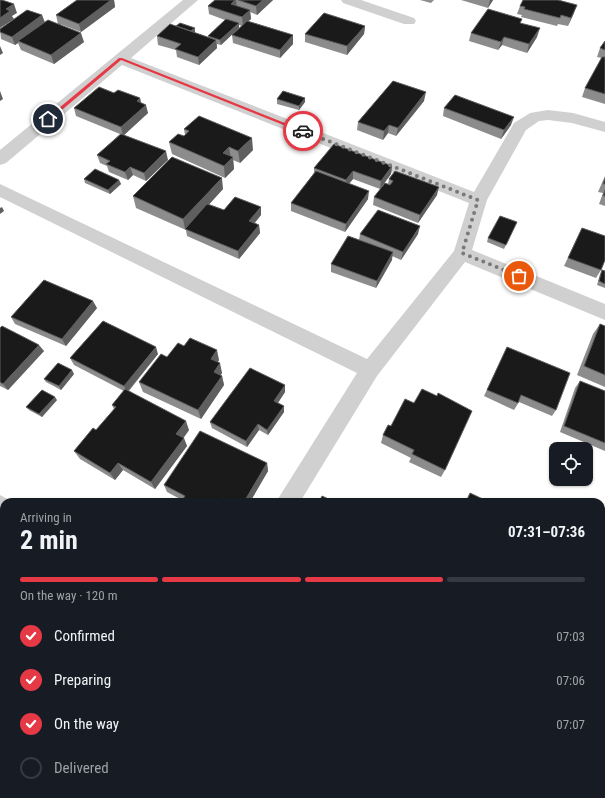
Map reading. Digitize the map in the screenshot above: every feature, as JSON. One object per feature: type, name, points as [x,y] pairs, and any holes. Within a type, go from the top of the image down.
[{"type":"street","points":[[0,159],[191,0]]},
{"type":"street","points":[[348,0],[409,21]]},
{"type":"street","points":[[121,59],[478,200]]},
{"type":"street","points":[[290,498],[370,370],[462,253],[478,200],[520,126],[535,117],[548,115],[573,118],[605,127]]},
{"type":"street","points":[[0,190],[370,370]]},
{"type":"street","points":[[462,253],[605,312]]},
{"type":"building","points":[[0,0],[14,4],[6,9],[10,11],[0,18]]},
{"type":"building","points":[[77,0],[111,0],[79,24],[56,15]]},
{"type":"building","points":[[215,0],[235,0],[231,4],[250,10],[242,17],[208,6]]},
{"type":"building","points":[[238,0],[263,0],[256,6]]},
{"type":"building","points":[[523,0],[558,0],[577,5],[571,18],[561,15],[560,18],[524,9],[525,7],[520,6]]},
{"type":"building","points":[[488,9],[522,19],[520,23],[540,28],[529,44],[504,37],[501,42],[471,33]]},
{"type":"building","points":[[27,10],[42,15],[12,37],[0,32],[0,29]]},
{"type":"building","points":[[324,13],[365,26],[347,46],[305,34]]},
{"type":"building","points":[[226,19],[239,23],[220,40],[208,36]]},
{"type":"building","points":[[48,20],[81,33],[51,55],[18,41]]},
{"type":"building","points":[[247,21],[293,35],[280,50],[232,35]]},
{"type":"building","points":[[180,23],[195,28],[191,31],[176,26]]},
{"type":"building","points":[[170,24],[216,40],[198,57],[175,49],[181,44],[157,36]]},
{"type":"building","points":[[605,41],[605,50],[600,48]]},
{"type":"building","points":[[602,57],[605,57],[605,94],[585,88]]},
{"type":"building","points":[[393,81],[426,92],[398,128],[389,125],[384,131],[358,122]]},
{"type":"building","points":[[99,87],[114,93],[118,90],[140,98],[137,101],[146,105],[121,127],[74,108]]},
{"type":"building","points":[[283,91],[305,98],[299,106],[277,99]]},
{"type":"building","points":[[455,95],[514,117],[504,130],[444,108]]},
{"type":"building","points":[[199,116],[252,138],[238,151],[229,147],[223,153],[233,157],[224,166],[169,142],[178,134],[184,136],[189,131],[184,129]]},
{"type":"building","points":[[121,134],[166,151],[144,173],[130,167],[125,172],[106,164],[110,161],[97,155]]},
{"type":"building","points":[[334,144],[392,166],[381,181],[353,171],[346,180],[314,168]]},
{"type":"building","points":[[172,157],[222,178],[183,219],[133,196]]},
{"type":"building","points":[[95,169],[119,180],[108,190],[84,179]]},
{"type":"building","points":[[316,171],[369,191],[346,224],[291,203]]},
{"type":"building","points":[[395,171],[439,187],[420,215],[374,197],[385,183],[390,185],[393,181],[389,179]]},
{"type":"building","points":[[235,197],[261,207],[249,221],[259,225],[238,251],[185,229],[207,204],[224,210]]},
{"type":"building","points":[[378,210],[420,226],[403,252],[360,234]]},
{"type":"building","points":[[500,216],[517,222],[506,245],[488,238]]},
{"type":"building","points":[[582,228],[605,236],[605,260],[601,270],[568,258]]},
{"type":"building","points":[[348,236],[393,252],[377,281],[331,264]]},
{"type":"building","points":[[602,270],[605,271],[605,284],[599,281]]},
{"type":"building","points":[[44,280],[93,301],[62,339],[11,317]]},
{"type":"building","points":[[103,321],[156,347],[124,386],[70,358]]},
{"type":"building","points":[[600,324],[605,326],[605,375],[584,366]]},
{"type":"building","points":[[2,326],[39,345],[3,384],[0,382],[0,328]]},
{"type":"building","points":[[190,338],[217,350],[211,359],[220,363],[214,372],[222,376],[198,410],[139,382],[161,354],[167,357],[178,343],[184,346]]},
{"type":"building","points":[[507,347],[570,373],[556,410],[521,395],[518,403],[487,390]]},
{"type":"building","points":[[58,363],[72,370],[59,386],[44,379]]},
{"type":"building","points":[[250,368],[285,385],[274,401],[284,406],[267,430],[258,424],[246,441],[210,422]]},
{"type":"building","points":[[580,381],[605,391],[605,443],[564,426]]},
{"type":"building","points":[[125,389],[186,421],[176,434],[184,438],[151,482],[118,463],[110,473],[74,451],[93,428],[96,430],[116,407],[112,405]]},
{"type":"building","points":[[422,389],[437,396],[438,393],[472,411],[445,470],[412,454],[414,450],[383,435],[388,425],[391,426],[405,399],[414,403]]},
{"type":"building","points":[[42,390],[55,397],[39,414],[26,407]]},
{"type":"building","points":[[200,431],[267,463],[246,498],[184,498],[185,496],[164,485]]},
{"type":"building","points":[[470,493],[481,498],[468,498]]},
{"type":"way so far","points":[[303,131],[478,200],[462,253],[519,276]]},
{"type":"route","points":[[48,119],[121,59],[303,131]]}]
